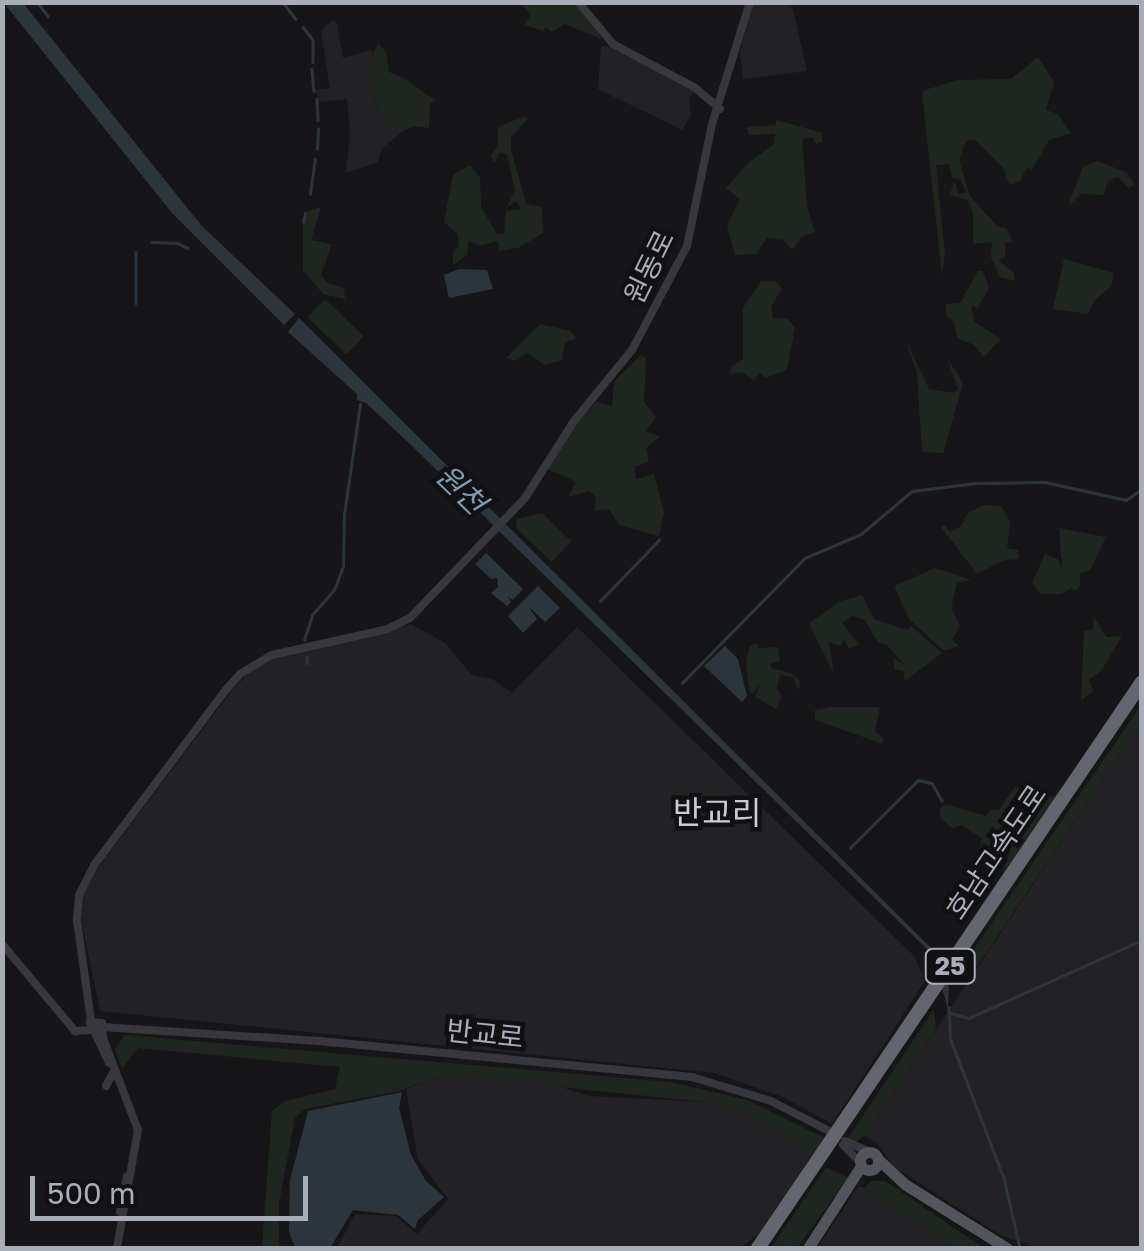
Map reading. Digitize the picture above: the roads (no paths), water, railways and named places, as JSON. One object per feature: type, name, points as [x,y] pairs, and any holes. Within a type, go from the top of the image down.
[{"type":"highway","name":"호남고속도로","points":[[758,1248],[1142,682]]},
{"type":"highway","name":"호남고속도로","points":[[766,1248],[1142,696]]},
{"type":"main road","points":[[808,1248],[868,1163],[1008,1248]]},
{"type":"street","points":[[578,2],[613,44],[694,87],[720,110]]},
{"type":"street","name":"원동로","points":[[96,1025],[77,920],[82,888],[95,864],[240,674],[286,650],[387,629],[410,618],[508,517],[574,422],[632,350],[687,246],[710,134],[750,2]]},
{"type":"street","points":[[2,944],[74,1026],[96,1025]]},
{"type":"street","points":[[96,1025],[129,1098],[138,1145],[115,1248]]},
{"type":"street","points":[[96,1025],[134,1129],[115,1248]]},
{"type":"street","name":"반교로","points":[[96,1025],[692,1078],[746,1091],[827,1132]]},
{"type":"street","name":"반교로","points":[[96,1025],[146,1027]]},
{"type":"street","points":[[105,1040],[108,1031],[122,1026]]},
{"type":"street","points":[[106,1086],[114,1071]]},
{"type":"street","points":[[844,1143],[868,1163]]},
{"type":"water","points":[[4,3],[23,3],[201,225],[295,314],[284,325],[172,213]]},
{"type":"water","points":[[459,269],[487,270],[493,289],[449,298],[444,275]]},
{"type":"water","name":"원천","points":[[299,318],[935,952],[949,987],[948,1009],[932,954],[412,446],[366,403],[357,400],[357,394],[288,332]]},
{"type":"water","points":[[486,553],[523,589],[513,600],[508,597],[511,602],[507,606],[491,593],[498,587],[497,578],[491,579],[475,564]]},
{"type":"water","points":[[538,586],[560,608],[545,622],[528,606],[537,619],[523,633],[508,616]]},
{"type":"water","points":[[725,646],[738,659],[747,696],[742,702],[704,666]]},
{"type":"water","points":[[402,1092],[399,1108],[411,1155],[426,1181],[444,1197],[418,1220],[415,1229],[398,1215],[353,1210],[330,1248],[295,1248],[289,1231],[290,1180],[308,1111]]},
{"type":"waterway","points":[[37,2],[48,16]]},
{"type":"waterway","points":[[283,2],[296,19]]},
{"type":"waterway","points":[[303,27],[313,40],[313,62]]},
{"type":"waterway","points":[[312,69],[314,91]]},
{"type":"waterway","points":[[317,99],[318,120]]},
{"type":"waterway","points":[[317,149],[318,129]]},
{"type":"waterway","points":[[310,194],[315,159]]},
{"type":"waterway","points":[[303,222],[305,213]]},
{"type":"waterway","points":[[152,242],[178,243],[188,248]]},
{"type":"waterway","points":[[136,252],[136,303]]},
{"type":"waterway","points":[[304,640],[312,615],[334,590],[343,567],[344,515],[360,404]]},
{"type":"waterway","points":[[682,683],[805,558],[861,534],[912,491],[976,483],[1045,482],[1126,500],[1142,489]]},
{"type":"waterway","points":[[600,601],[659,540]]},
{"type":"waterway","points":[[307,657],[307,663]]},
{"type":"waterway","points":[[850,848],[918,780],[932,783],[942,800]]},
{"type":"waterway","points":[[951,1013],[969,1018],[1142,940]]},
{"type":"waterway","points":[[949,1007],[951,1040],[1004,1178],[1020,1248]]},
{"type":"district","name":"반교리","points":[[717,812]]}]
